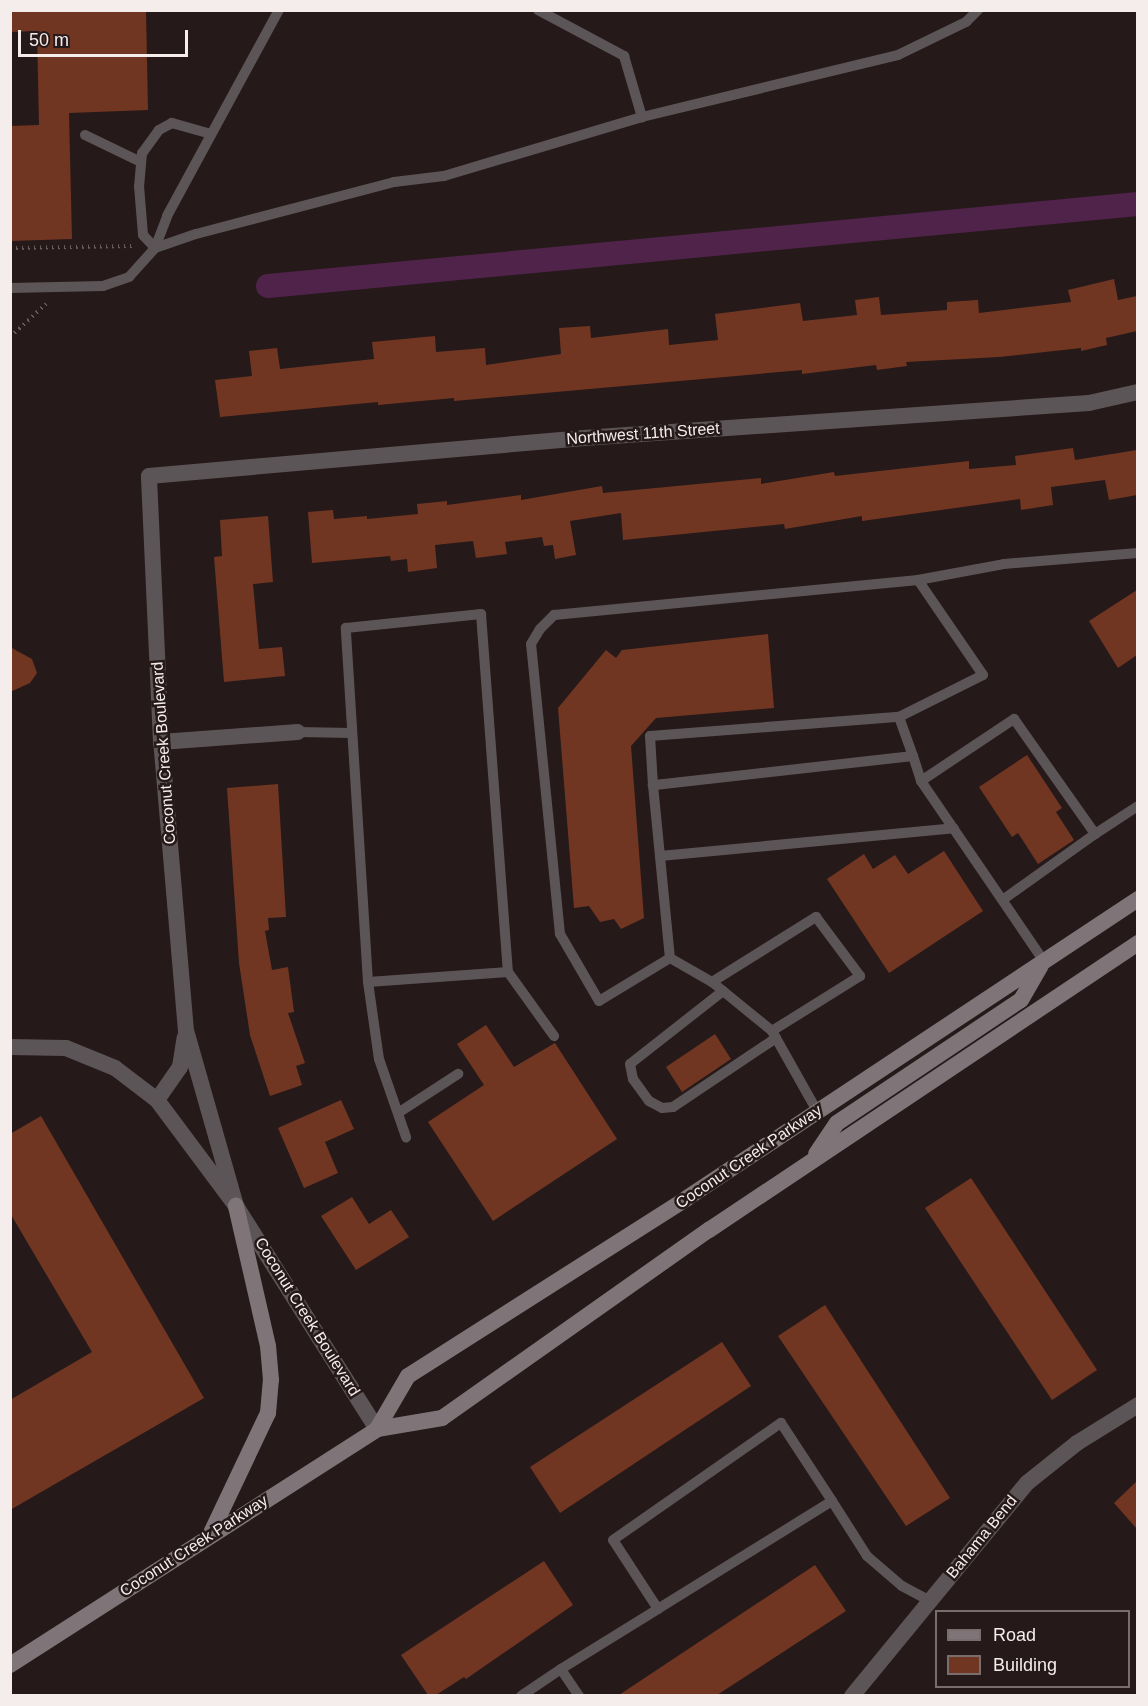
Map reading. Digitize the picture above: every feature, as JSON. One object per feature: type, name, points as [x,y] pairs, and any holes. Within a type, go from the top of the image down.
[{"type":"main road","name":"Coconut Creek Parkway","points":[[377,1429],[408,1376],[817,1111],[1137,898]]},
{"type":"main road","name":"Coconut Creek Parkway","points":[[10,1665],[377,1429],[442,1418],[810,1162],[1137,943]]},
{"type":"main road","points":[[810,1162],[837,1123],[1021,1000],[1044,961]]},
{"type":"main road","points":[[210,1535],[268,1413],[271,1380],[268,1346],[236,1206]]},
{"type":"street","name":"Northwest 11th Street","points":[[148,476],[584,438],[1089,403],[1137,392]]},
{"type":"street","name":"Coconut Creek Boulevard","points":[[148,476],[161,742],[186,1030],[236,1206]]},
{"type":"street","points":[[161,742],[298,732]]},
{"type":"street","name":"Coconut Creek Boulevard","points":[[186,1030],[180,1068],[158,1100],[236,1206],[377,1429]]},
{"type":"street","points":[[10,1047],[66,1048],[116,1068],[158,1100]]},
{"type":"street","name":"Bahama Bend","points":[[852,1695],[1027,1483],[1077,1443],[1137,1405]]},
{"type":"lane","points":[[10,288],[104,286],[129,277],[155,248],[167,216],[279,10]]},
{"type":"lane","points":[[538,10],[624,56],[642,117]]},
{"type":"lane","points":[[155,248],[394,182],[444,176],[642,117],[898,55],[966,22],[978,10]]},
{"type":"lane","points":[[155,248],[143,235],[142,153],[159,130],[172,123],[211,134]]},
{"type":"lane","points":[[85,135],[141,162]]},
{"type":"lane","points":[[670,958],[599,1000],[560,934],[531,644],[540,629],[554,615],[918,580],[1004,564],[1137,553]]},
{"type":"lane","points":[[670,958],[650,736],[899,717],[983,675],[918,580]]},
{"type":"lane","points":[[406,1137],[379,1059],[368,982],[346,628],[481,614],[508,972],[554,1036]]},
{"type":"lane","points":[[899,717],[921,781],[1005,899],[1044,961]]},
{"type":"lane","points":[[921,781],[1014,719],[1095,834]]},
{"type":"lane","points":[[298,732],[352,733]]},
{"type":"lane","points":[[653,785],[913,756]]},
{"type":"lane","points":[[1005,899],[1137,806]]},
{"type":"lane","points":[[660,856],[954,828]]},
{"type":"lane","points":[[712,982],[816,917],[860,976],[774,1034],[673,1107],[662,1108],[649,1101],[633,1079],[630,1064],[723,991]]},
{"type":"lane","points":[[670,958],[712,982],[774,1034],[817,1111]]},
{"type":"lane","points":[[368,982],[508,972]]},
{"type":"lane","points":[[398,1113],[458,1074]]},
{"type":"lane","points":[[658,1609],[613,1540],[781,1423],[867,1556],[902,1586],[930,1600]]},
{"type":"lane","points":[[521,1695],[832,1501]]},
{"type":"lane","points":[[561,1669],[579,1695]]},
{"type":"path","points":[[10,248],[132,246]]},
{"type":"path","points":[[10,337],[65,287]]},
{"type":"building","points":[[10,10],[146,10],[148,110],[69,113],[72,239],[10,241],[10,126],[39,125],[37,31],[10,32]]},
{"type":"building","points":[[1114,279],[1118,300],[1137,296],[1137,331],[1106,338],[1107,345],[1081,351],[1081,348],[999,357],[906,362],[907,366],[877,370],[876,365],[802,374],[802,370],[454,401],[454,398],[378,405],[378,402],[220,417],[215,380],[252,376],[249,351],[277,348],[280,369],[374,359],[372,342],[435,336],[436,352],[485,348],[486,365],[561,354],[559,328],[590,326],[591,338],[668,329],[669,345],[718,340],[715,314],[800,303],[803,321],[857,315],[855,300],[879,297],[881,315],[947,310],[947,302],[978,300],[979,313],[1071,302],[1068,290]]},
{"type":"building","points":[[1073,448],[1075,460],[1137,450],[1137,495],[1109,500],[1105,480],[1051,487],[1053,505],[1021,510],[1020,499],[862,521],[862,516],[785,529],[784,524],[623,540],[621,513],[570,521],[576,555],[555,559],[553,545],[544,546],[542,537],[505,542],[507,554],[476,558],[473,541],[435,545],[437,568],[408,572],[407,559],[391,561],[390,556],[312,563],[308,512],[333,510],[334,519],[367,516],[367,519],[418,514],[417,504],[447,501],[447,505],[521,495],[521,500],[602,486],[603,493],[761,478],[761,484],[834,472],[835,476],[969,461],[969,469],[1016,465],[1015,456]]},
{"type":"building","points":[[268,516],[273,582],[253,584],[259,649],[282,647],[285,676],[224,682],[214,557],[222,556],[220,520]]},
{"type":"building","points":[[1137,590],[1137,655],[1118,668],[1089,621]]},
{"type":"building","points":[[768,634],[774,708],[656,718],[631,746],[644,918],[621,929],[614,919],[600,922],[589,906],[574,908],[558,708],[606,650],[616,658],[622,650]]},
{"type":"building","points":[[10,647],[32,659],[37,673],[30,683],[10,692]]},
{"type":"building","points":[[1027,755],[1062,808],[1056,812],[1074,840],[1038,864],[1018,833],[1012,837],[979,787]]},
{"type":"building","points":[[278,784],[286,917],[268,918],[269,930],[265,931],[272,970],[288,967],[294,1012],[288,1013],[305,1063],[296,1066],[302,1085],[270,1096],[250,1035],[239,963],[227,788]]},
{"type":"building","points":[[944,851],[983,911],[889,973],[827,879],[864,854],[873,869],[895,855],[908,874]]},
{"type":"building","points":[[486,1025],[514,1067],[555,1043],[617,1139],[493,1221],[428,1122],[484,1085],[457,1044]]},
{"type":"building","points":[[715,1034],[731,1059],[682,1092],[666,1067]]},
{"type":"building","points":[[341,1100],[354,1129],[325,1142],[338,1173],[304,1188],[278,1128]]},
{"type":"building","points":[[41,1116],[204,1398],[10,1510],[10,1400],[92,1352],[10,1213],[10,1134]]},
{"type":"building","points":[[971,1178],[1097,1370],[1052,1400],[925,1208]]},
{"type":"building","points":[[352,1197],[369,1224],[391,1210],[409,1237],[356,1270],[321,1216]]},
{"type":"building","points":[[825,1305],[950,1498],[906,1526],[778,1336]]},
{"type":"building","points":[[722,1342],[751,1386],[560,1513],[530,1467]]},
{"type":"building","points":[[1137,1481],[1137,1529],[1114,1503]]},
{"type":"building","points":[[544,1561],[573,1605],[466,1679],[464,1677],[436,1695],[428,1695],[401,1655]]},
{"type":"building","points":[[815,1565],[846,1611],[717,1695],[619,1695]]},
{"type":"waterway","points":[[268,286],[1138,204]]}]
